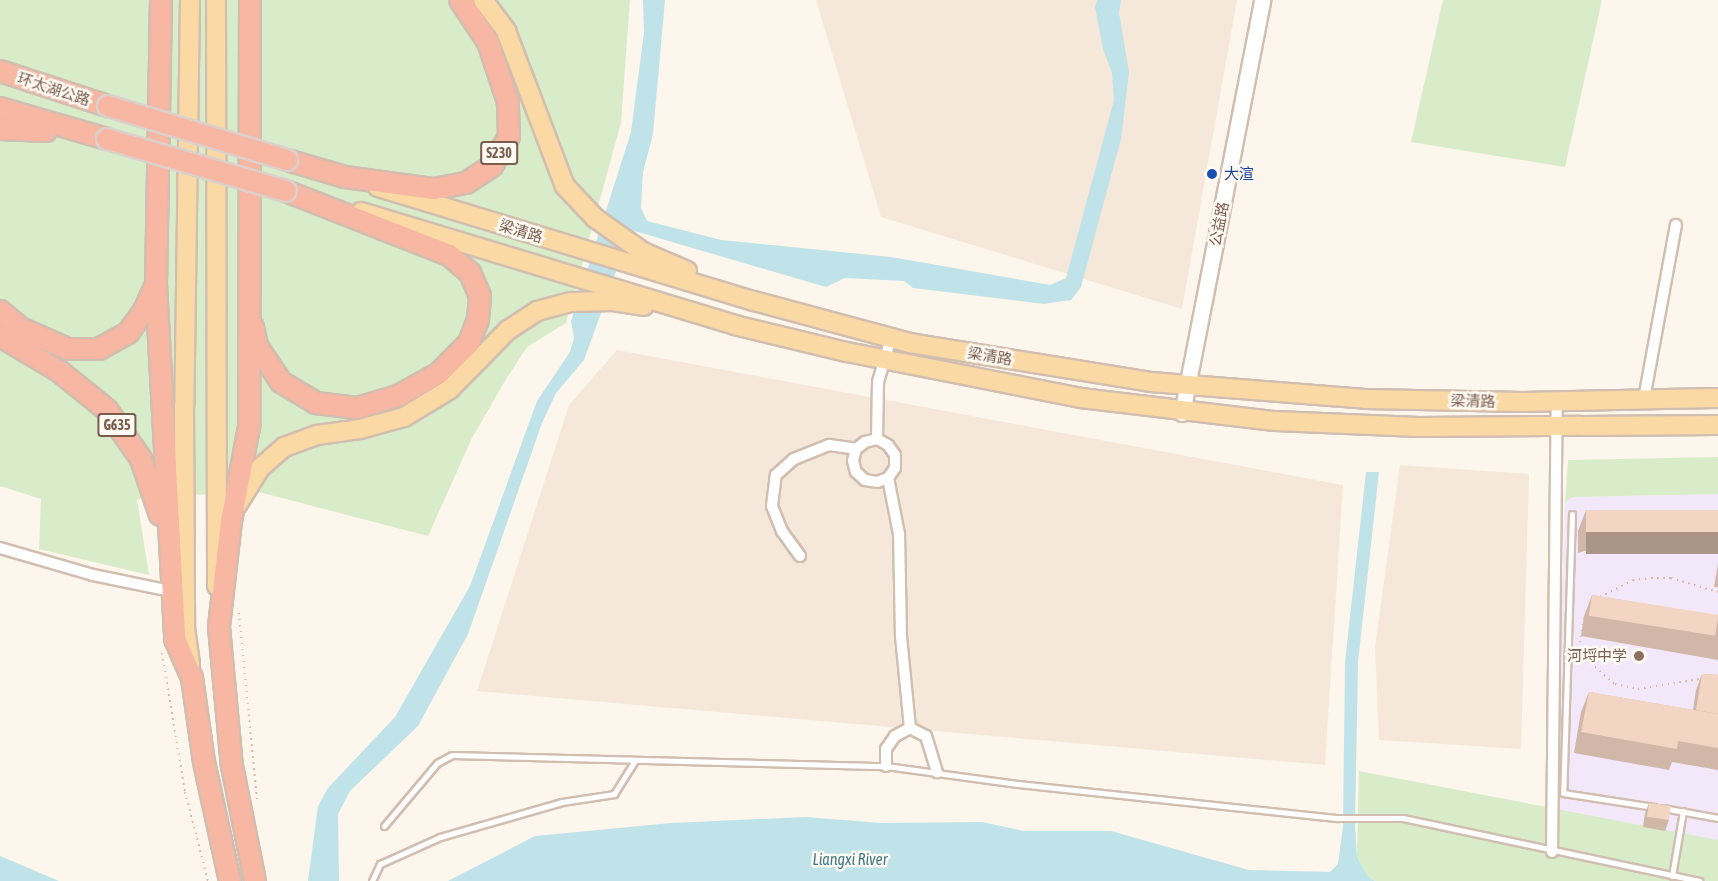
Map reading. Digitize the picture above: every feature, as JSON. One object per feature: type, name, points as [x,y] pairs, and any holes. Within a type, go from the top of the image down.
[{"type":"highway","points":[[160,0],[156,284],[174,639],[192,678],[204,762],[230,881]]},
{"type":"highway","points":[[249,0],[249,427],[231,521],[219,627],[232,765],[255,881]]},
{"type":"highway","points":[[249,48],[257,0]]},
{"type":"highway","name":"S230","points":[[345,177],[434,189],[466,183],[492,166],[509,136],[508,102],[488,42],[460,0]]},
{"type":"highway","name":"环太湖公路","points":[[0,71],[108,106],[287,159]]},
{"type":"highway","points":[[0,108],[100,137]]},
{"type":"highway","points":[[0,129],[100,137]]},
{"type":"highway","name":"梁清路","points":[[100,137],[310,198]]},
{"type":"highway","name":"梁清路","points":[[287,159],[345,177]]},
{"type":"highway","points":[[248,298],[257,346],[281,382],[316,403],[357,408],[398,396],[438,374],[469,343],[478,320],[480,296],[470,273],[449,255],[310,198]]},
{"type":"highway","points":[[0,310],[20,328],[68,349],[99,349],[128,333],[144,311],[156,284]]},
{"type":"highway","name":"G635","points":[[0,336],[59,371],[106,410],[141,459],[159,511],[169,561]]},
{"type":"main road","points":[[190,0],[185,628],[192,678]]},
{"type":"main road","points":[[216,0],[219,627]]},
{"type":"main road","points":[[483,0],[506,31],[565,186],[595,218],[640,259]]},
{"type":"main road","name":"梁清路","points":[[345,177],[576,247],[640,259],[754,301],[891,338],[1188,387],[1365,399],[1557,401],[1718,398]]},
{"type":"main road","name":"梁清路","points":[[310,198],[719,320],[886,360],[1081,398],[1182,413],[1395,426],[1557,428],[1718,425]]},
{"type":"main road","points":[[231,521],[242,492],[260,468],[284,447],[317,435],[360,429],[404,417],[450,388],[508,330],[537,311],[571,302],[613,301],[719,320]]},
{"type":"street","name":"公益路","points":[[1182,413],[1262,0]]},
{"type":"street","points":[[1644,399],[1676,225]]},
{"type":"street","points":[[877,440],[878,382],[891,338]]},
{"type":"street","points":[[1552,852],[1557,401]]},
{"type":"street","points":[[877,440],[888,444],[895,455],[895,468],[888,478],[877,482],[865,480],[856,472],[853,461],[856,449],[865,442],[877,440]]},
{"type":"street","points":[[800,556],[782,531],[772,506],[776,475],[794,459],[829,445],[856,449]]},
{"type":"street","points":[[888,478],[898,534],[901,636],[910,728]]},
{"type":"street","points":[[0,549],[93,575],[171,591]]},
{"type":"street","points":[[886,766],[886,749],[895,736],[910,728]]},
{"type":"street","points":[[910,728],[926,736],[937,772]]},
{"type":"lane","points":[[1572,514],[1563,793],[1718,818]]},
{"type":"lane","points":[[384,826],[437,763],[452,755],[886,766],[1018,784],[1338,818],[1365,817],[1440,824],[1552,852],[1699,881]]},
{"type":"lane","points":[[372,881],[380,864],[440,837],[562,802],[614,794],[635,760]]},
{"type":"lane","points":[[1672,876],[1683,812]]},
{"type":"path","points":[[1598,599],[1633,580],[1651,578],[1671,578],[1718,592]]},
{"type":"path","points":[[1586,615],[1580,641],[1586,659],[1615,684],[1638,688],[1709,678]]},
{"type":"shaded area","points":[[816,0],[1237,0],[1182,309],[881,217]]},
{"type":"shaded area","points":[[617,350],[1343,485],[1325,765],[477,691],[569,405]]},
{"type":"shaded area","points":[[1400,465],[1529,474],[1521,749],[1379,740],[1375,647]]},
{"type":"shaded area","name":"河埒中学","points":[[1718,494],[1718,840],[1554,810],[1565,502],[1573,497]]},
{"type":"green space","points":[[0,0],[630,0],[621,123],[566,323],[527,347],[472,438],[428,536],[255,491],[137,499],[149,575],[39,549],[41,499],[0,486]]},
{"type":"green space","points":[[1443,0],[1602,0],[1565,167],[1411,142]]},
{"type":"green space","points":[[1718,457],[1718,494],[1573,497],[1565,502],[1568,460]]},
{"type":"green space","points":[[1359,771],[1718,840],[1718,881],[1375,881],[1367,875],[1357,857]]},
{"type":"water","points":[[643,0],[665,0],[653,134],[643,172],[641,208],[647,221],[721,240],[891,257],[1050,285],[1066,278],[1114,100],[1112,73],[1103,49],[1095,7],[1097,0],[1121,0],[1119,13],[1129,72],[1121,139],[1081,287],[1071,300],[1044,304],[913,288],[904,281],[845,278],[826,287],[631,230],[584,360],[556,393],[542,423],[468,634],[418,726],[350,791],[338,814],[339,881],[308,881],[318,806],[328,788],[395,717],[470,586],[537,401],[570,352],[574,338],[571,321],[631,132],[644,32]]},
{"type":"water","name":"Liangxi River","points":[[1366,472],[1379,472],[1358,662],[1355,825],[1357,857],[1367,875],[1375,881],[448,881],[535,836],[671,823],[806,817],[881,823],[982,822],[1024,831],[1111,831],[1249,870],[1330,872],[1338,864],[1343,827],[1345,662]]},
{"type":"water","points":[[0,856],[59,881],[0,881]]},
{"type":"building","points":[[1586,510],[1718,510],[1718,532],[1586,532]]},
{"type":"building","points":[[1592,595],[1718,615],[1715,636],[1589,616]]},
{"type":"building","points":[[1702,674],[1718,675],[1718,714],[1696,710]]},
{"type":"building","points":[[1589,692],[1718,714],[1718,748],[1678,741],[1677,749],[1581,732]]},
{"type":"building","points":[[1649,803],[1671,806],[1669,820],[1647,817]]},
{"type":"place","name":"大渲","points":[[1212,174]]},
{"type":"place","name":"河埒中学","points":[[1639,656]]}]
